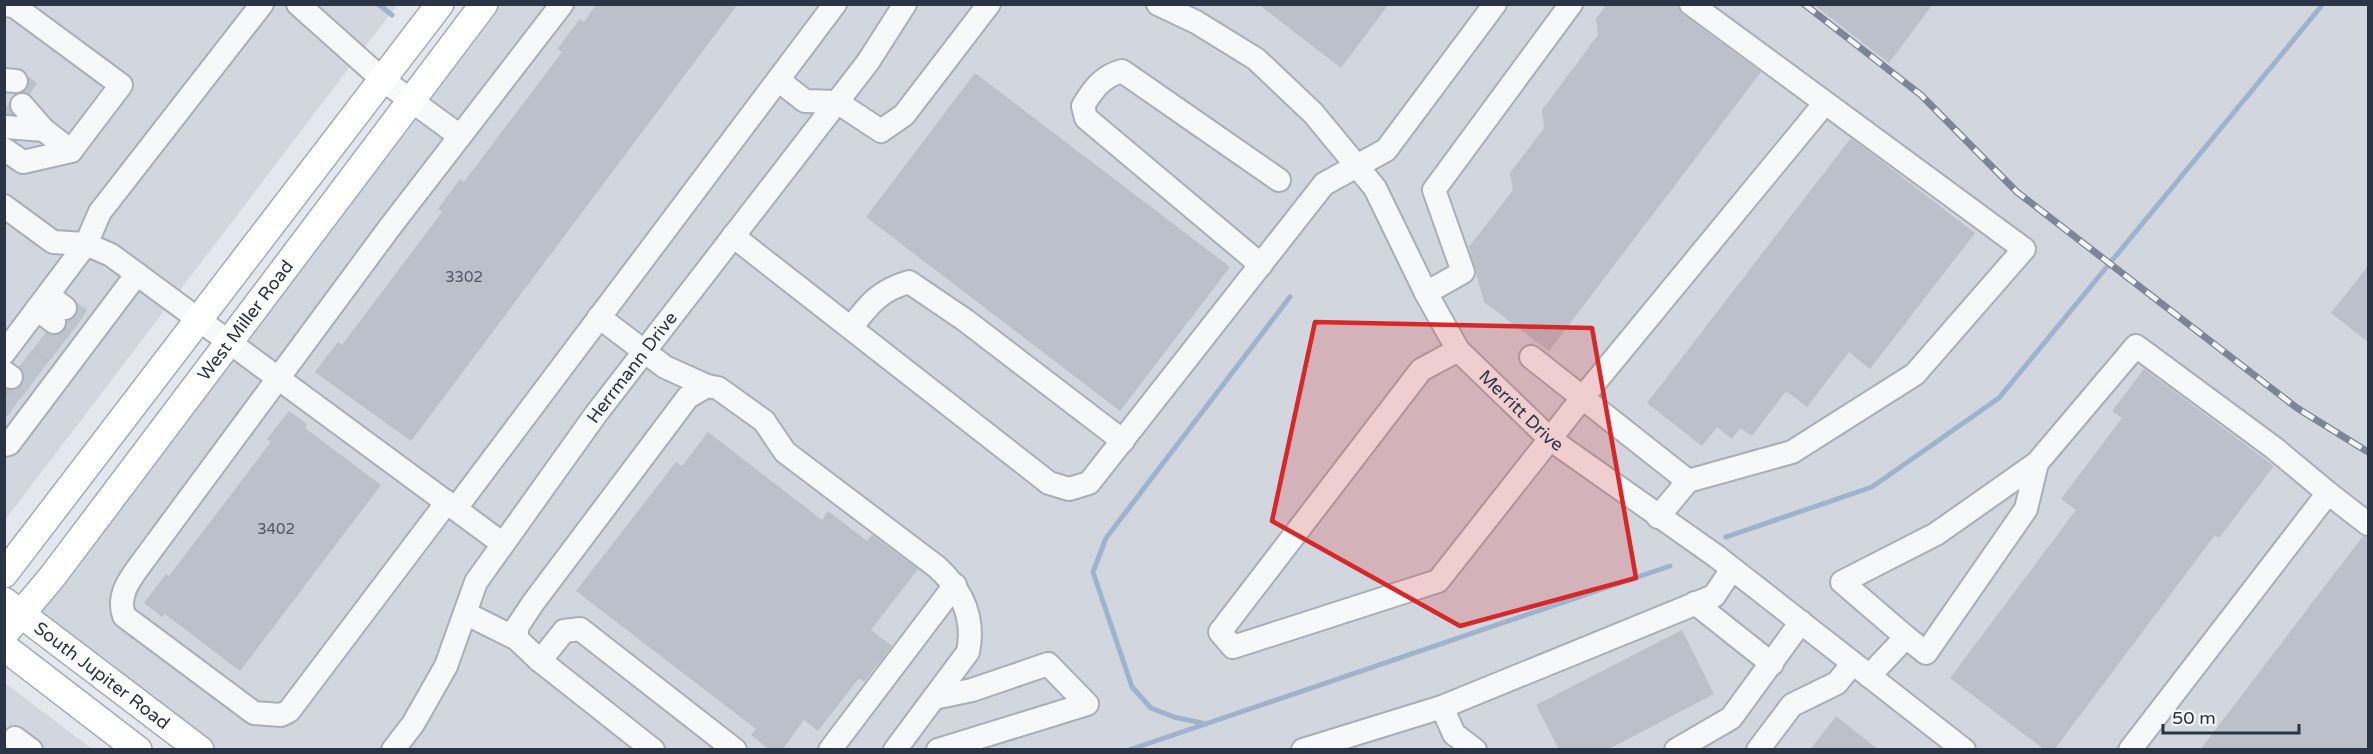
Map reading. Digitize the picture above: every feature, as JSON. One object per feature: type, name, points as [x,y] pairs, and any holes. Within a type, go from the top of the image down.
[{"type":"main road","name":"West Miller Road","points":[[4,574],[440,4]]},
{"type":"main road","name":"West Miller Road","points":[[4,634],[13,607],[230,341],[484,4]]},
{"type":"main road","name":"South Jupiter Road","points":[[13,607],[201,750]]},
{"type":"main road","name":"South Jupiter Road","points":[[4,647],[138,750]]},
{"type":"street","points":[[27,362],[61,328],[86,244],[100,212],[262,4]]},
{"type":"street","points":[[298,4],[383,80],[460,136]]},
{"type":"street","points":[[562,4],[390,227],[123,591],[120,605],[124,616],[254,713],[281,715],[288,711],[599,317],[835,4]]},
{"type":"street","name":"Herrmann Drive","points":[[393,750],[413,724],[446,666],[476,582],[644,352],[868,62],[905,4]]},
{"type":"street","points":[[778,80],[805,101],[837,102],[881,131],[904,115],[989,4]]},
{"type":"street","name":"Merritt Drive","points":[[1158,4],[1196,21],[1256,59],[1313,113],[1375,188],[1426,293],[1458,350],[1480,374],[1550,439],[1732,569],[1861,670],[1949,745]]},
{"type":"street","points":[[733,236],[1049,483],[1069,489],[1089,483],[1324,184],[1386,150],[1495,4]]},
{"type":"street","points":[[1426,293],[1463,272],[1434,190],[1571,4]]},
{"type":"street","points":[[1658,517],[1688,481],[1792,452],[1915,374],[2024,249],[1691,4]]},
{"type":"street","points":[[4,5],[14,6],[121,85],[71,151],[23,162],[12,104]]},
{"type":"street","points":[[1260,265],[1086,118],[1083,106],[1091,93],[1109,75],[1122,71],[1279,180]]},
{"type":"street","points":[[1458,350],[1421,370],[1220,632],[1233,647],[1438,581],[1582,397],[1825,103]]},
{"type":"street","points":[[12,104],[71,151]]},
{"type":"street","points":[[12,104],[44,130]]},
{"type":"street","points":[[4,206],[53,242],[86,244],[111,255],[503,544]]},
{"type":"street","points":[[17,406],[27,362],[61,328],[137,274]]},
{"type":"street","points":[[851,328],[865,308],[890,287],[909,282],[965,320],[1123,441]]},
{"type":"street","points":[[599,317],[664,367],[707,386],[717,388],[764,421],[785,452],[937,567],[955,585],[964,603],[972,635],[968,652],[895,750]]},
{"type":"street","points":[[2037,463],[2026,509],[1926,653],[1842,582],[1936,534],[2037,463],[2136,346],[2274,448],[2368,524]]},
{"type":"street","points":[[1531,357],[1688,481]]},
{"type":"street","points":[[517,639],[517,627],[533,603],[688,397],[707,386]]},
{"type":"street","points":[[2130,750],[2328,493]]},
{"type":"street","points":[[1303,750],[1442,707],[1714,596],[1732,569]]},
{"type":"street","points":[[830,750],[955,585]]},
{"type":"street","points":[[1695,603],[1772,664]]},
{"type":"street","points":[[465,613],[517,639],[540,661],[653,750]]},
{"type":"street","points":[[1676,750],[1731,718],[1800,622]]},
{"type":"street","points":[[540,661],[564,631],[580,629],[735,750]]},
{"type":"street","points":[[1758,750],[1792,705],[1838,684],[1906,637]]},
{"type":"street","points":[[934,698],[972,690],[1048,664],[1087,704],[938,750]]},
{"type":"street","points":[[1442,707],[1454,734],[1474,750]]},
{"type":"street","points":[[6,750],[15,738],[31,750]]},
{"type":"highlighted area","points":[[1315,322],[1592,328],[1636,578],[1460,626],[1272,521]]},
{"type":"shaded area","points":[[5,5],[397,5],[5,520]]},
{"type":"shaded area","points":[[496,5],[2368,5],[2368,749],[217,749],[35,611]]},
{"type":"shaded area","points":[[5,683],[92,749],[5,749]]},
{"type":"building","points":[[597,4],[738,4],[411,441],[315,372],[338,342],[342,345],[442,212],[438,209],[460,179],[464,182],[562,52],[557,49],[580,19],[584,22]]},
{"type":"building","points":[[1258,4],[1389,4],[1341,68]]},
{"type":"building","points":[[1607,4],[1676,4],[1683,15],[1761,72],[1549,351],[1484,302],[1469,247],[1513,190],[1510,173],[1544,128],[1542,110],[1598,35],[1596,19]]},
{"type":"building","points":[[1813,4],[1933,4],[1889,63]]},
{"type":"building","points":[[975,73],[1230,267],[1120,411],[866,217]]},
{"type":"building","points":[[1851,138],[1975,233],[1870,369],[1849,352],[1807,407],[1786,391],[1752,436],[1740,428],[1732,439],[1717,427],[1702,446],[1647,403]]},
{"type":"building","points":[[2368,266],[2368,342],[2331,313]]},
{"type":"building","points":[[77,312],[83,317],[4,419],[4,389],[16,389],[22,385],[24,378],[19,367],[46,333],[60,334],[65,330],[67,321]]},
{"type":"building","points":[[2144,369],[2274,466],[2219,538],[2215,535],[2054,750],[2045,750],[1950,678],[2076,510],[2061,499],[2122,418],[2112,411]]},
{"type":"building","points":[[289,411],[307,424],[305,428],[381,485],[240,671],[165,614],[162,617],[144,603],[166,574],[169,576],[271,442],[267,439]]},
{"type":"building","points":[[708,432],[822,520],[828,511],[867,541],[872,535],[918,569],[871,630],[892,646],[864,682],[859,678],[818,731],[804,720],[782,750],[770,750],[751,735],[756,729],[576,591],[676,462],[682,466]]},
{"type":"building","points":[[2363,536],[2368,537],[2368,750],[2200,750]]},
{"type":"building","points":[[1682,630],[1714,694],[1607,750],[1559,750],[1536,705]]},
{"type":"building","points":[[1836,716],[1879,750],[1810,750]]},
{"type":"waterway","points":[[378,4],[392,15]]},
{"type":"waterway","points":[[1726,537],[1872,487],[1999,398],[2323,4]]},
{"type":"waterway","points":[[1206,724],[1174,717],[1151,708],[1132,687],[1093,572],[1106,538],[1290,297]]},
{"type":"waterway","points":[[1129,750],[1670,566]]},
{"type":"tunnel","points":[[16,81],[31,92]]},
{"type":"tunnel","points":[[4,110],[14,117]]},
{"type":"tunnel","points":[[65,308],[81,319]]},
{"type":"tunnel","points":[[54,322],[70,334]]},
{"type":"tunnel","points":[[41,339],[57,351]]},
{"type":"tunnel","points":[[25,359],[41,371]]},
{"type":"tunnel","points":[[11,377],[28,389]]},
{"type":"tunnel","points":[[4,400],[14,407]]},
{"type":"railway","points":[[1804,4],[1921,95],[2017,192],[2297,408],[2368,452]]}]
